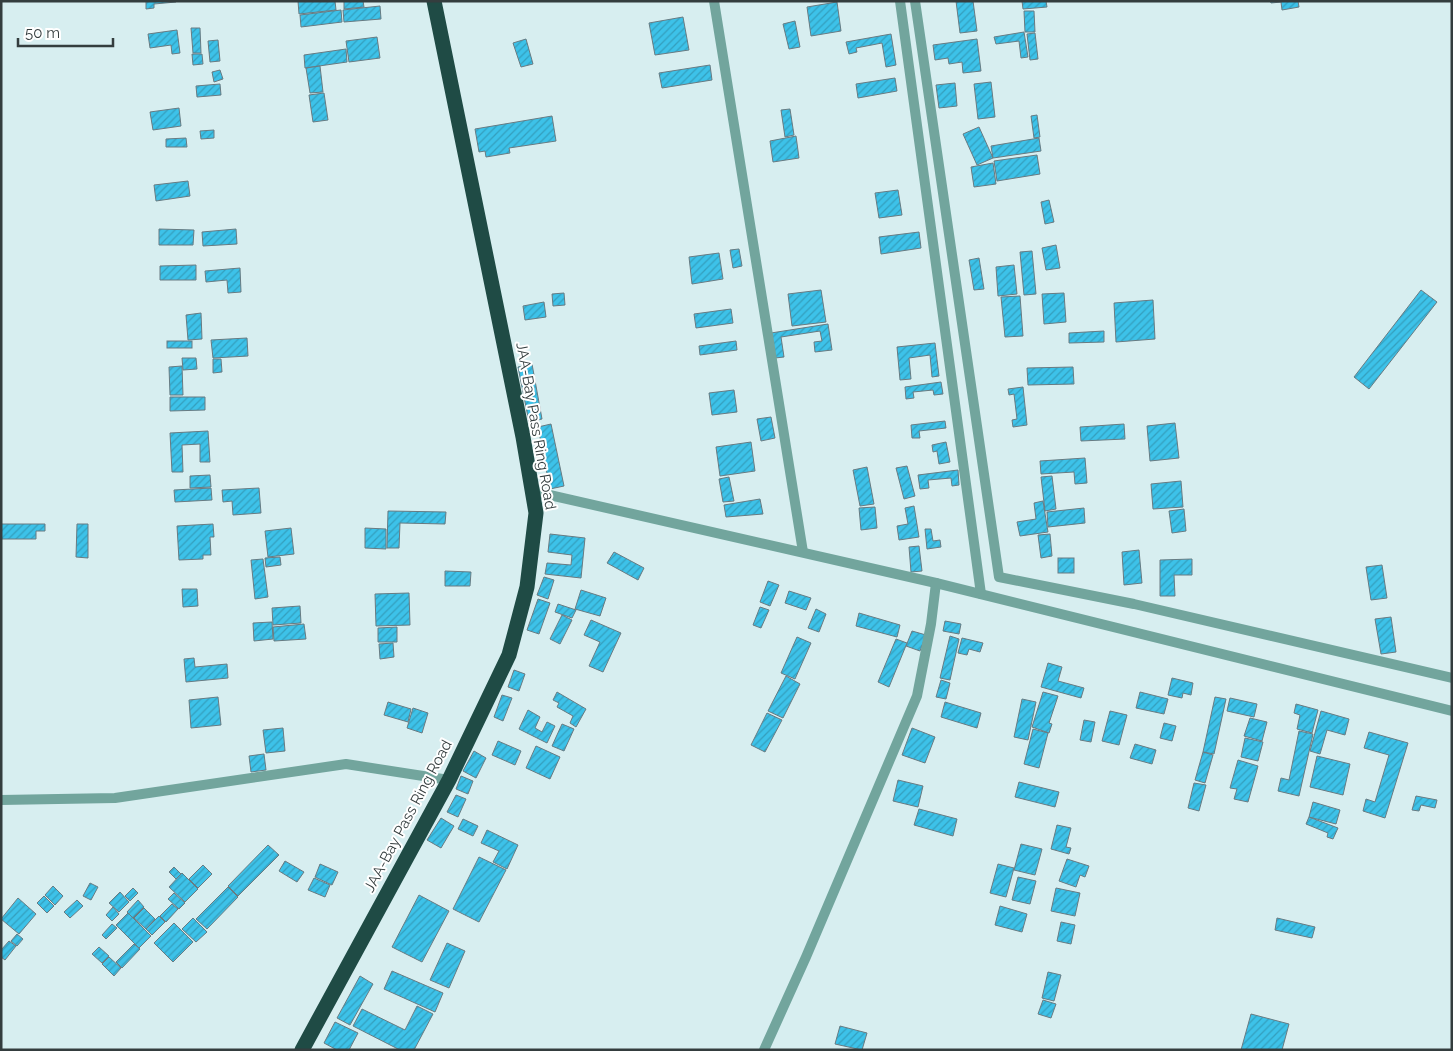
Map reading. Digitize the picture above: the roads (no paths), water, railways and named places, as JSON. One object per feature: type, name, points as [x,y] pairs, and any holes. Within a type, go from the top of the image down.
[{"type":"highway","name":"JAA-Bay Pass Ring Road","points":[[302,1050],[449,780],[509,655],[527,587],[536,513],[520,418],[434,1]]},
{"type":"street","points":[[714,1],[803,552]]},
{"type":"street","points":[[900,1],[981,594]]},
{"type":"street","points":[[915,1],[999,577],[1134,604],[1452,678]]},
{"type":"street","points":[[532,491],[936,583],[1452,711]]},
{"type":"street","points":[[764,1050],[806,957],[917,696],[931,624],[936,583]]},
{"type":"street","points":[[1,800],[115,798],[346,764],[449,780]]}]
